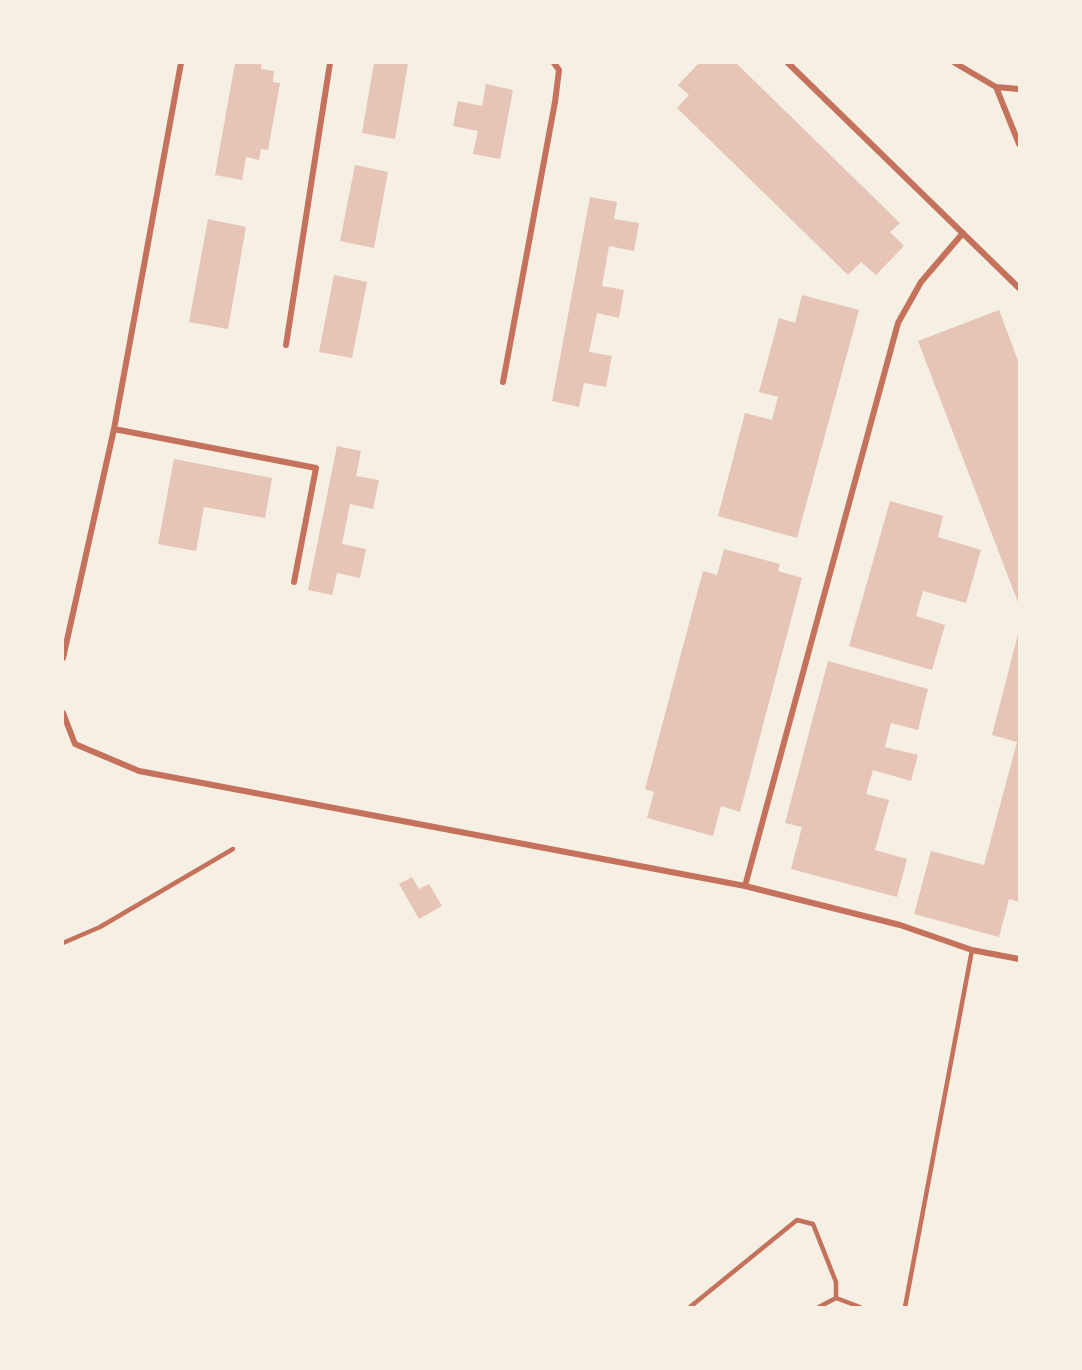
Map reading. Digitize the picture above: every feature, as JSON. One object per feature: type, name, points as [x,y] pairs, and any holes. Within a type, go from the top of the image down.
[{"type":"street","points":[[63,658],[114,429],[180,63]]},
{"type":"street","points":[[286,345],[330,63]]},
{"type":"street","points":[[503,382],[555,102],[559,70],[554,63]]},
{"type":"street","points":[[788,63],[1019,288]]},
{"type":"street","points":[[955,63],[996,87],[1019,89]]},
{"type":"street","points":[[996,87],[1019,144]]},
{"type":"street","points":[[745,886],[898,323],[921,282],[963,233]]},
{"type":"street","points":[[114,429],[316,468],[294,582]]},
{"type":"street","points":[[64,716],[75,744],[139,771],[745,886],[900,925],[972,950],[1019,959]]},
{"type":"lane","points":[[63,727],[64,716]]},
{"type":"lane","points":[[63,943],[100,927],[233,849]]},
{"type":"lane","points":[[905,1307],[972,950]]},
{"type":"lane","points":[[690,1307],[797,1220],[813,1224],[836,1282],[836,1298]]},
{"type":"lane","points":[[819,1307],[836,1298],[860,1307]]},
{"type":"building","points":[[235,63],[262,63],[261,69],[274,71],[273,82],[280,83],[268,150],[261,149],[259,160],[246,157],[242,180],[215,175]]},
{"type":"building","points":[[374,63],[408,64],[395,139],[362,133]]},
{"type":"building","points":[[699,63],[736,63],[900,223],[890,232],[904,246],[876,275],[861,262],[848,275],[677,108],[689,95],[678,85]]},
{"type":"building","points":[[486,84],[513,90],[500,159],[473,154],[478,131],[453,126],[458,101],[482,106]]},
{"type":"building","points":[[355,165],[388,172],[374,248],[340,241]]},
{"type":"building","points":[[590,197],[617,202],[614,219],[639,223],[634,251],[609,246],[602,286],[624,290],[619,318],[597,313],[589,352],[612,356],[606,387],[584,383],[579,407],[552,401]]},
{"type":"building","points":[[208,219],[246,227],[228,329],[189,322]]},
{"type":"building","points":[[334,275],[367,282],[352,358],[319,352]]},
{"type":"building","points":[[802,295],[859,310],[797,538],[718,516],[745,413],[772,420],[778,397],[759,392],[779,318],[795,323]]},
{"type":"building","points":[[999,310],[1019,363],[1019,605],[918,341]]},
{"type":"building","points":[[337,446],[361,451],[356,476],[379,480],[373,509],[350,504],[342,544],[366,549],[360,578],[337,573],[332,595],[308,590]]},
{"type":"building","points":[[174,459],[272,478],[265,518],[204,507],[196,551],[158,544]]},
{"type":"building","points":[[890,501],[943,516],[938,537],[981,550],[966,603],[923,591],[916,616],[945,625],[932,670],[849,646]]},
{"type":"building","points":[[724,549],[780,564],[778,571],[802,578],[740,812],[721,806],[713,836],[647,818],[654,792],[645,789],[703,571],[717,575]]},
{"type":"building","points":[[1018,634],[1019,902],[1009,899],[999,937],[914,914],[931,851],[984,865],[1017,742],[992,735]]},
{"type":"building","points":[[828,661],[928,689],[918,730],[891,723],[885,747],[918,755],[911,781],[873,770],[866,794],[889,800],[875,850],[907,859],[897,897],[791,869],[802,827],[785,823]]},
{"type":"building","points":[[412,877],[419,889],[429,884],[442,906],[419,919],[399,884]]}]
